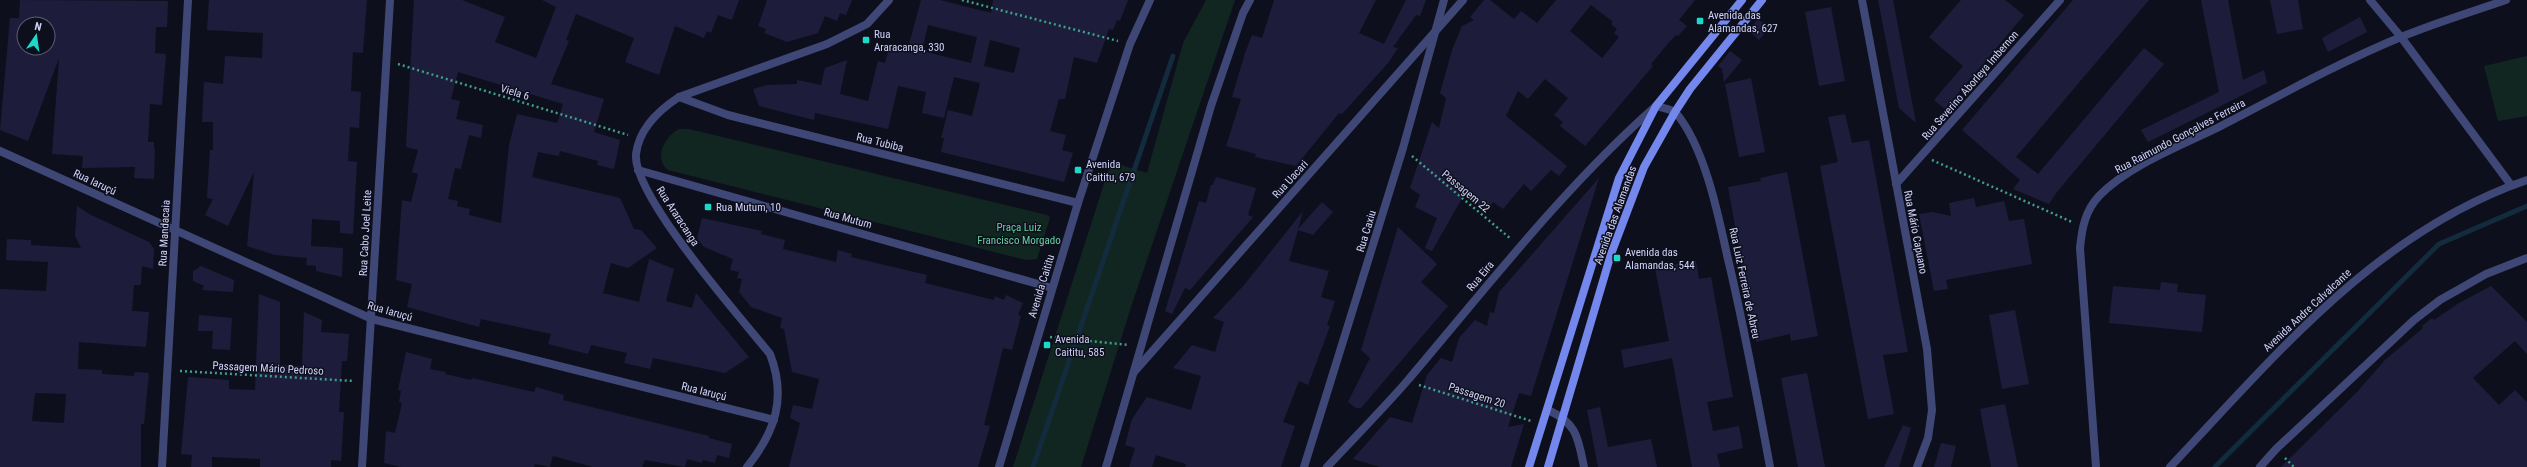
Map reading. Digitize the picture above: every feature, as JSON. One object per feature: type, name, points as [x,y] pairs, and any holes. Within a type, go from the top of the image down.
[{"type":"street","name":"Rua Mandacaia","points":[[162,467],[188,0]]},
{"type":"street","name":"Rua Cabo Joel Leite","points":[[362,467],[372,319],[385,60],[390,0]]},
{"type":"street","name":"Rua Araracanga","points":[[747,467],[763,447],[774,420],[778,388],[770,354],[677,238],[653,202],[638,170],[636,155],[640,139],[650,122],[666,105],[678,98],[767,64],[827,44],[867,24],[889,0]]},
{"type":"street","name":"Avenida Caititu","points":[[999,467],[1078,203],[1130,44],[1150,0]]},
{"type":"street","points":[[1106,467],[1211,106],[1243,13],[1250,0]]},
{"type":"street","name":"Rua Caxiu","points":[[1304,467],[1403,148],[1444,0]]},
{"type":"street","name":"Rua Uacari","points":[[1134,372],[1434,35],[1463,0]]},
{"type":"street","name":"Avenida das Alamandas","points":[[1529,467],[1619,178],[1656,106],[1742,0]]},
{"type":"street","name":"Avenida das Alamandas","points":[[1548,467],[1611,254],[1630,199],[1644,167],[1674,112],[1762,0]]},
{"type":"street","name":"Rua Mário Capuano","points":[[1862,0],[1927,349],[1932,410],[1928,438],[1917,467]]},
{"type":"street","name":"Rua Severino Aborleya Imbernon","points":[[1896,184],[1923,156],[2060,0]]},
{"type":"street","points":[[2370,0],[2401,36],[2511,186]]},
{"type":"street","name":"Rua Raimundo Gonçalves Ferreira","points":[[2096,467],[2080,248],[2082,227],[2088,210],[2100,196],[2122,178],[2170,151],[2401,36],[2506,0]]},
{"type":"street","name":"Rua Tubiba","points":[[678,98],[728,115],[1078,203]]},
{"type":"street","points":[[1656,106],[1674,112]]},
{"type":"street","name":"Rua Eira","points":[[1327,467],[1407,381],[1519,246],[1612,145],[1656,106]]},
{"type":"street","name":"Rua Luiz Ferreira de Abreu","points":[[1674,112],[1687,130],[1706,173],[1721,225],[1743,321],[1770,467]]},
{"type":"street","name":"Rua Iaruçú","points":[[0,151],[372,319],[774,420]]},
{"type":"street","name":"Rua Mutum","points":[[638,170],[1052,288]]},
{"type":"street","name":"Avenida Andre Calvalcante","points":[[2170,467],[2287,341],[2341,290],[2387,256],[2443,219],[2511,186],[2527,180]]},
{"type":"street","points":[[2260,467],[2276,449],[2414,320],[2440,300],[2486,274],[2527,258]]},
{"type":"street","points":[[1548,410],[1563,417],[1573,427],[1584,467]]},
{"type":"path","points":[[962,0],[1130,44]]},
{"type":"path","name":"Viela 6","points":[[385,60],[640,139]]},
{"type":"path","name":"Passagem 22","points":[[1403,148],[1519,246]]},
{"type":"path","points":[[1923,156],[2082,227]]},
{"type":"path","points":[[1057,338],[1141,346]]},
{"type":"path","name":"Passagem Mário Pedroso","points":[[167,370],[367,382]]},
{"type":"path","name":"Passagem 20","points":[[1407,381],[1543,424]]},
{"type":"green space","points":[[1206,0],[1235,0],[1130,310],[1081,467],[1013,467],[1111,162],[1147,173],[1183,43]]},
{"type":"green space","points":[[2527,56],[2527,116],[2498,121],[2484,66]]},
{"type":"green space","name":"Praça Luiz Francisco Morgado","points":[[679,129],[689,129],[1047,215],[1050,217],[1037,259],[1026,260],[668,170],[661,160],[661,154],[665,142],[674,132]]},
{"type":"building","points":[[20,0],[168,1],[167,27],[156,27],[155,53],[166,54],[162,105],[150,104],[148,142],[154,142],[154,179],[134,178],[135,167],[82,168],[83,156],[52,154],[59,58],[28,141],[0,130],[10,18],[16,18],[16,56],[56,56],[56,16],[19,16]]},
{"type":"building","points":[[209,0],[367,0],[363,53],[353,52],[351,91],[361,92],[359,128],[350,127],[348,161],[357,162],[353,234],[340,233],[340,221],[312,219],[311,246],[343,248],[342,277],[316,271],[316,266],[306,265],[307,258],[275,255],[247,246],[254,172],[228,226],[205,215],[213,199],[207,198],[210,150],[213,150],[213,122],[202,122],[204,82],[223,84],[225,56],[262,58],[263,33],[207,30]]},
{"type":"building","points":[[414,0],[462,0],[505,17],[495,42],[536,58],[556,7],[542,0],[739,0],[732,20],[718,15],[711,33],[707,31],[704,38],[675,26],[659,75],[625,62],[634,38],[576,14],[566,40],[569,41],[551,84],[604,99],[594,132],[620,140],[614,169],[597,165],[598,161],[560,151],[559,156],[538,152],[532,177],[620,198],[634,229],[641,230],[657,248],[628,268],[611,263],[603,293],[639,302],[649,259],[674,269],[666,301],[692,308],[696,293],[749,357],[725,373],[653,358],[650,369],[624,363],[627,353],[591,345],[588,354],[548,344],[551,334],[481,319],[479,327],[407,307],[412,284],[396,280],[402,200],[411,202],[418,174],[412,172],[418,150],[406,147]],"holes":[[[458,72],[563,104],[557,123],[517,114],[509,145],[501,223],[469,215],[470,209],[457,206],[458,201],[448,199],[455,168],[461,169],[469,135],[481,138],[483,125],[456,119],[460,101],[451,99]]]},
{"type":"building","points":[[767,0],[852,0],[846,15],[840,13],[837,21],[825,16],[818,33],[787,42],[764,33],[766,29],[758,26]]},
{"type":"building","points":[[921,0],[940,0],[991,13],[993,0],[1128,0],[1120,21],[1117,20],[1113,30],[1109,29],[1097,63],[1074,57],[1065,99],[1059,99],[1050,131],[1066,135],[1062,150],[1073,153],[1064,182],[941,152],[944,138],[941,138],[948,110],[972,116],[980,83],[954,77],[944,118],[922,113],[926,92],[898,86],[888,129],[815,113],[814,120],[759,106],[753,89],[767,85],[797,84],[797,80],[821,85],[825,68],[847,60],[840,94],[868,101],[878,61],[885,63],[890,45],[907,50]],"holes":[[[928,25],[977,37],[971,63],[922,51]],[[990,40],[1020,48],[1014,73],[984,66]]]},
{"type":"building","points":[[1274,0],[1376,0],[1359,33],[1384,44],[1406,0],[1426,0],[1420,16],[1416,15],[1393,47],[1398,48],[1388,63],[1342,114],[1339,113],[1296,166],[1255,157],[1256,154],[1226,146],[1241,99],[1232,97],[1245,53],[1252,35],[1262,38]]},
{"type":"building","points":[[1484,0],[1490,0],[1514,19],[1521,11],[1537,23],[1556,0],[1695,0],[1679,20],[1687,26],[1678,36],[1676,35],[1670,41],[1651,64],[1653,66],[1585,146],[1560,126],[1563,122],[1554,115],[1568,98],[1545,79],[1528,99],[1518,91],[1506,116],[1567,166],[1559,176],[1551,170],[1531,191],[1524,184],[1503,209],[1493,202],[1486,210],[1465,193],[1432,251],[1425,248],[1437,218],[1415,207],[1420,195],[1410,188],[1432,122],[1439,128],[1446,98],[1440,93],[1452,50],[1462,26],[1474,20],[1470,17]],"holes":[[[1591,5],[1613,22],[1611,24],[1617,29],[1614,33],[1619,37],[1602,58],[1570,31]]]},
{"type":"building","points":[[1878,0],[1893,0],[1916,123],[1899,108]]},
{"type":"building","points":[[1961,0],[2005,0],[2024,15],[1945,109],[1934,100],[1963,66],[1929,37]]},
{"type":"building","points":[[2073,0],[2149,0],[2016,157],[2038,174],[2144,48],[2164,64],[2057,192],[2049,204],[2013,189],[2020,180],[1962,130]]},
{"type":"building","points":[[2201,0],[2228,0],[2243,80],[2264,70],[2267,83],[2148,142],[2141,130],[2219,92]]},
{"type":"building","points":[[2270,0],[2298,0],[2303,29],[2277,34]]},
{"type":"building","points":[[1831,7],[1845,81],[1819,86],[1805,12]]},
{"type":"building","points":[[2360,17],[2367,32],[2328,52],[2322,38]]},
{"type":"building","points":[[1758,19],[1769,28],[1759,40],[1748,30]]},
{"type":"building","points":[[1730,51],[1742,60],[1724,82],[1722,69],[1718,66]]},
{"type":"building","points":[[1751,78],[1765,152],[1739,157],[1725,84]]},
{"type":"building","points":[[1845,114],[1852,143],[1869,140],[1908,352],[1883,355],[1894,414],[1868,419],[1820,166],[1838,162],[1828,117]]},
{"type":"building","points":[[1787,172],[1818,336],[1791,341],[1790,334],[1756,342],[1728,187],[1761,181],[1760,178]]},
{"type":"building","points":[[1216,177],[1256,188],[1248,215],[1253,217],[1190,290],[1185,288],[1172,314],[1165,311],[1199,201],[1206,203],[1211,185],[1213,185]]},
{"type":"building","points":[[1599,178],[1531,396],[1519,393],[1508,427],[1524,424],[1511,467],[1380,467],[1353,459],[1390,417],[1412,423],[1427,375],[1441,358],[1452,362],[1459,338],[1475,320],[1487,326],[1490,312],[1494,313],[1499,292]]},
{"type":"building","points":[[1974,198],[1976,207],[2004,201],[2009,221],[2024,219],[2032,264],[1946,280],[1948,289],[1934,291],[1919,214],[1933,212],[1951,216],[1949,203]]},
{"type":"building","points":[[1322,202],[1333,212],[1313,235],[1298,230],[1289,261],[1329,271],[1321,297],[1335,301],[1327,325],[1330,326],[1308,385],[1299,381],[1283,422],[1295,426],[1281,467],[1185,467],[1186,464],[1156,455],[1152,467],[1129,467],[1135,448],[1125,445],[1132,419],[1147,397],[1191,410],[1201,376],[1173,368],[1192,345],[1215,352],[1224,322],[1213,318],[1245,284],[1303,211],[1298,229]]},
{"type":"building","points":[[77,206],[91,215],[149,242],[154,249],[153,269],[142,266],[141,285],[134,285],[132,311],[149,312],[146,347],[79,342],[78,369],[102,370],[102,374],[134,376],[135,372],[149,373],[144,424],[141,424],[141,467],[0,467],[0,289],[46,291],[48,262],[6,260],[7,239],[31,240],[31,245],[81,248],[75,236]],"holes":[[[35,393],[66,394],[64,423],[32,421]]]},
{"type":"building","points":[[702,218],[762,231],[761,234],[785,240],[783,249],[836,262],[838,250],[852,254],[851,257],[927,275],[925,283],[994,300],[995,296],[1004,300],[1006,295],[1023,303],[1018,315],[1021,316],[1012,350],[1003,348],[984,425],[990,426],[978,467],[789,467],[800,423],[790,418],[793,405],[812,409],[819,379],[792,372],[784,329],[780,328],[782,318],[751,307],[739,292],[742,279],[737,278],[739,272],[730,270],[733,259],[704,247],[697,238]]},
{"type":"building","points":[[1398,227],[1437,264],[1421,282],[1448,306],[1361,408],[1356,408],[1348,402],[1370,358],[1361,350]]},
{"type":"building","points":[[1696,261],[1699,279],[1711,277],[1733,397],[1707,402],[1713,431],[1739,426],[1743,448],[1717,454],[1720,467],[1692,467],[1672,358],[1624,368],[1621,350],[1669,341],[1655,268]]},
{"type":"building","points":[[201,266],[234,280],[233,292],[202,290],[204,286],[193,281],[193,271]]},
{"type":"building","points":[[2161,282],[2178,284],[2177,292],[2206,295],[2202,332],[2109,323],[2113,286],[2160,290]]},
{"type":"building","points":[[2491,286],[2527,322],[2527,354],[2515,341],[2473,378],[2499,405],[2515,390],[2527,402],[2527,467],[2281,467],[2357,392],[2385,360],[2423,328],[2422,326],[2432,318],[2434,320],[2459,303]]},
{"type":"building","points":[[259,294],[280,302],[280,365],[302,366],[304,312],[322,320],[321,332],[349,334],[347,361],[342,361],[339,412],[344,412],[341,461],[331,460],[331,467],[260,467],[260,459],[212,457],[212,467],[191,467],[192,455],[181,454],[188,377],[229,380],[229,389],[255,390]]},
{"type":"building","points":[[2015,310],[2029,384],[2002,389],[1989,315]]},
{"type":"building","points":[[199,315],[232,318],[230,350],[212,349],[213,331],[198,331]]},
{"type":"building","points":[[406,352],[432,359],[430,369],[446,372],[445,374],[471,380],[472,378],[534,392],[536,387],[564,395],[563,400],[709,436],[709,438],[732,444],[729,458],[717,455],[715,463],[703,460],[702,463],[687,459],[685,467],[645,460],[642,467],[593,467],[553,456],[550,467],[535,464],[534,467],[401,467],[384,463],[386,431],[395,433],[402,403],[399,402],[401,391],[398,390]]},
{"type":"building","points":[[1807,373],[1825,467],[1798,467],[1781,378]]},
{"type":"building","points":[[2005,404],[2018,467],[1991,467],[1980,409]]},
{"type":"building","points":[[1600,407],[1608,447],[1651,439],[1657,467],[1598,467],[1587,410]]},
{"type":"building","points":[[1903,425],[1911,428],[1899,467],[1884,467]]},
{"type":"building","points":[[1941,443],[1956,446],[1951,467],[1934,467]]},
{"type":"waterway","points":[[1033,467],[1173,56]]},
{"type":"waterway","points":[[2215,467],[2439,244],[2527,206]]},
{"type":"place","name":"Avenida das Alamandas, 627","points":[[1700,21]]},
{"type":"place","name":"Rua Araracanga, 330","points":[[866,40]]},
{"type":"place","name":"Avenida Caititu, 679","points":[[1078,170]]},
{"type":"place","name":"Rua Mutum, 10","points":[[708,207]]},
{"type":"place","name":"Avenida das Alamandas, 544","points":[[1617,258]]},
{"type":"place","name":"Avenida Caititu, 585","points":[[1047,345]]}]
